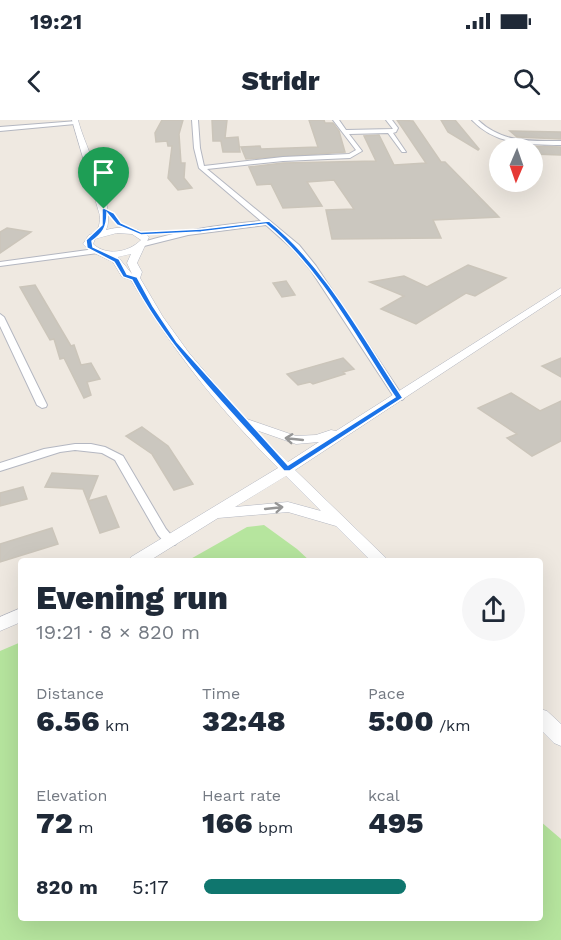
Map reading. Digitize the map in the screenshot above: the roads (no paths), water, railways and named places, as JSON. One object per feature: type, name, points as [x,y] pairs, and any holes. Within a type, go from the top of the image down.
[{"type":"street","points":[[195,120],[197,148],[202,168],[287,238],[313,268],[399,398]]},
{"type":"street","points":[[202,168],[284,159],[350,156],[359,151],[336,120]]},
{"type":"street","points":[[344,132],[396,129],[389,120]]},
{"type":"street","points":[[475,120],[484,131],[496,138],[518,142],[561,143]]},
{"type":"street","points":[[0,129],[75,121],[83,151],[108,212],[99,233],[89,240],[26,259]]},
{"type":"street","points":[[389,131],[404,151]]},
{"type":"street","points":[[0,264],[26,259],[98,252],[120,253],[156,240],[267,222]]},
{"type":"street","points":[[119,223],[138,232],[145,241],[132,263],[137,272],[135,278]]},
{"type":"street","points":[[99,233],[117,230],[201,231]]},
{"type":"street","points":[[89,240],[88,244],[98,252],[117,260],[125,275],[135,278],[168,335],[240,419],[287,469],[378,558]]},
{"type":"street","points":[[142,558],[351,429],[561,291]]},
{"type":"street","points":[[0,317],[42,405]]},
{"type":"street","points":[[240,419],[277,437],[294,441],[312,440],[351,429]]},
{"type":"street","points":[[0,467],[65,448],[98,448],[110,452],[119,458],[162,532],[171,542]]},
{"type":"street","points":[[216,514],[288,507],[340,522]]},
{"type":"street","points":[[0,624],[18,616]]},
{"type":"street","points":[[543,720],[561,737]]}]
